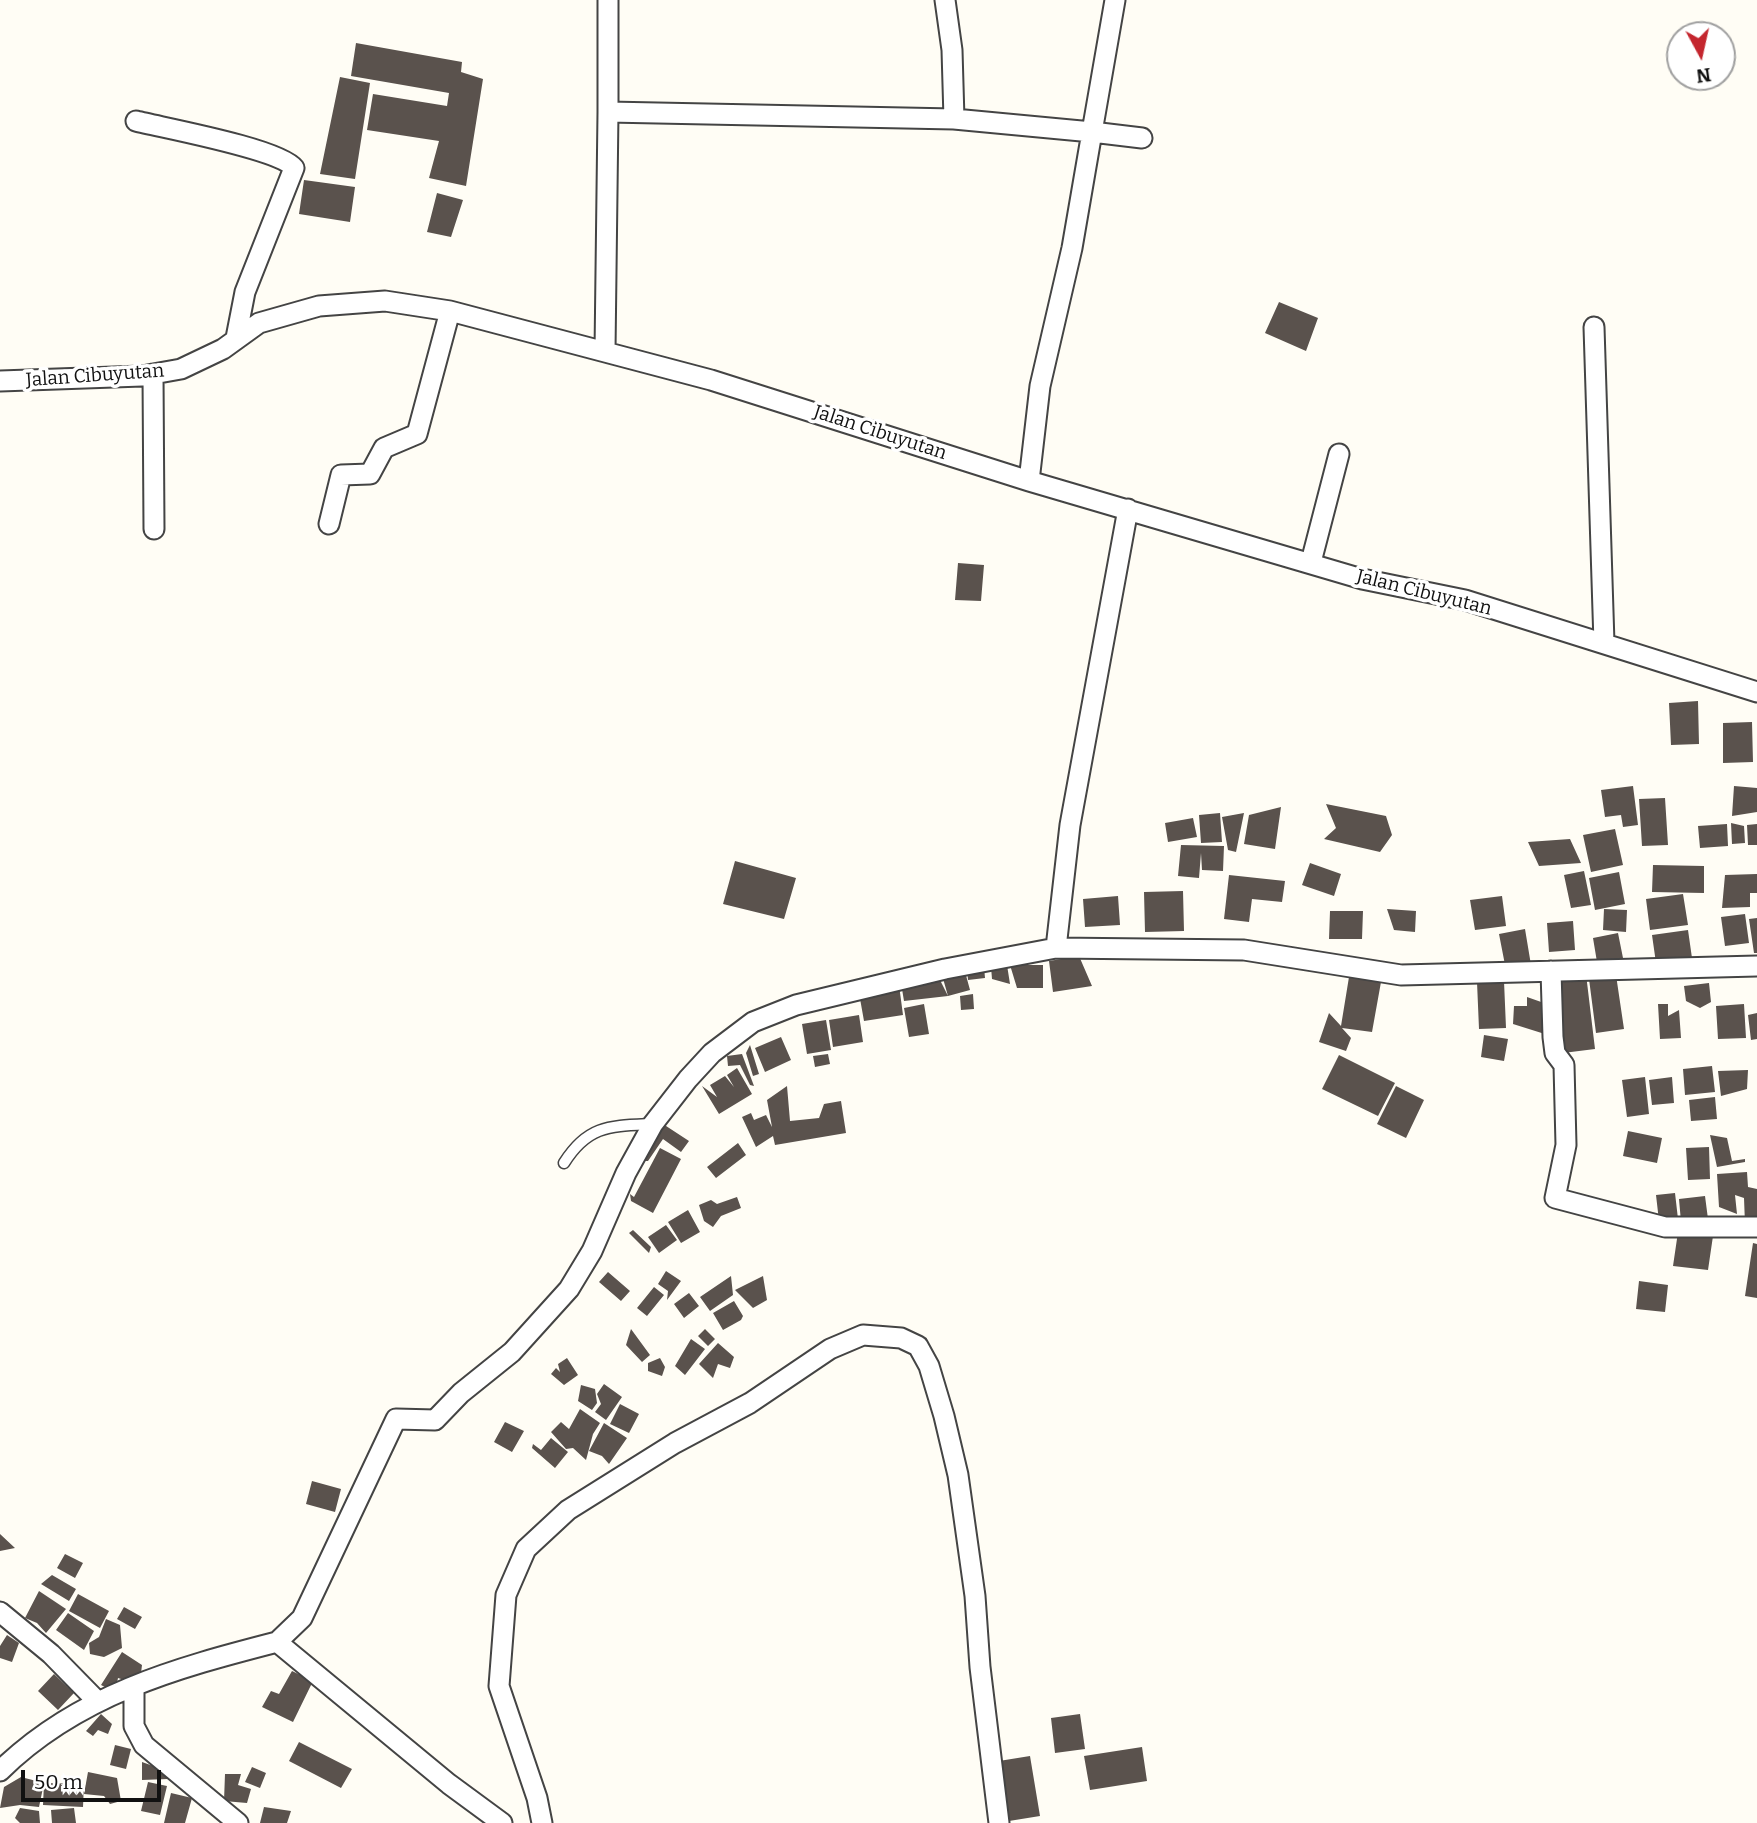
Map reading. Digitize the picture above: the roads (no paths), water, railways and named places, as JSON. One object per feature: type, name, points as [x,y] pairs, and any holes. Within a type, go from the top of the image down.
[{"type":"street","points":[[605,351],[608,0]]},
{"type":"street","points":[[945,0],[952,50],[954,119]]},
{"type":"street","points":[[1028,481],[1040,386],[1072,248],[1115,0]]},
{"type":"street","points":[[608,112],[954,119],[1142,138]]},
{"type":"street","points":[[136,121],[235,144],[286,161],[294,168],[245,292],[236,338]]},
{"type":"street","name":"Jalan Cibuyutan","points":[[0,381],[153,374],[181,369],[207,358],[259,323],[319,306],[385,302],[450,311],[605,351],[870,428],[1028,481],[1362,579],[1465,600],[1757,692]]},
{"type":"street","points":[[329,524],[341,475],[370,474],[384,448],[416,434],[450,311]]},
{"type":"street","points":[[1594,327],[1604,643]]},
{"type":"street","points":[[153,374],[154,529]]},
{"type":"street","points":[[1311,562],[1339,454]]},
{"type":"street","points":[[1056,948],[1070,825],[1128,509]]},
{"type":"street","points":[[0,1771],[56,1723],[162,1674],[277,1642],[302,1618],[395,1421],[399,1418],[435,1420],[467,1388],[512,1352],[538,1325],[569,1289],[592,1251],[626,1173],[653,1124],[712,1053],[753,1022],[796,1005],[867,987],[1056,948],[1244,950],[1401,975],[1757,966]]},
{"type":"street","points":[[1551,971],[1555,1053],[1564,1065],[1566,1145],[1555,1198],[1665,1227],[1757,1227]]},
{"type":"street","points":[[541,1823],[537,1798],[499,1686],[506,1595],[526,1549],[568,1510],[675,1443],[750,1403],[830,1349],[863,1335],[901,1338],[918,1346],[929,1366],[944,1416],[958,1475],[975,1596],[980,1667],[999,1823]]},
{"type":"street","points":[[0,1612],[51,1654],[98,1702]]},
{"type":"street","points":[[277,1642],[449,1784],[502,1823]]},
{"type":"street","points":[[134,1686],[134,1726],[144,1745],[238,1823]]},
{"type":"lane","points":[[564,1163],[577,1143],[593,1131],[653,1124]]}]
